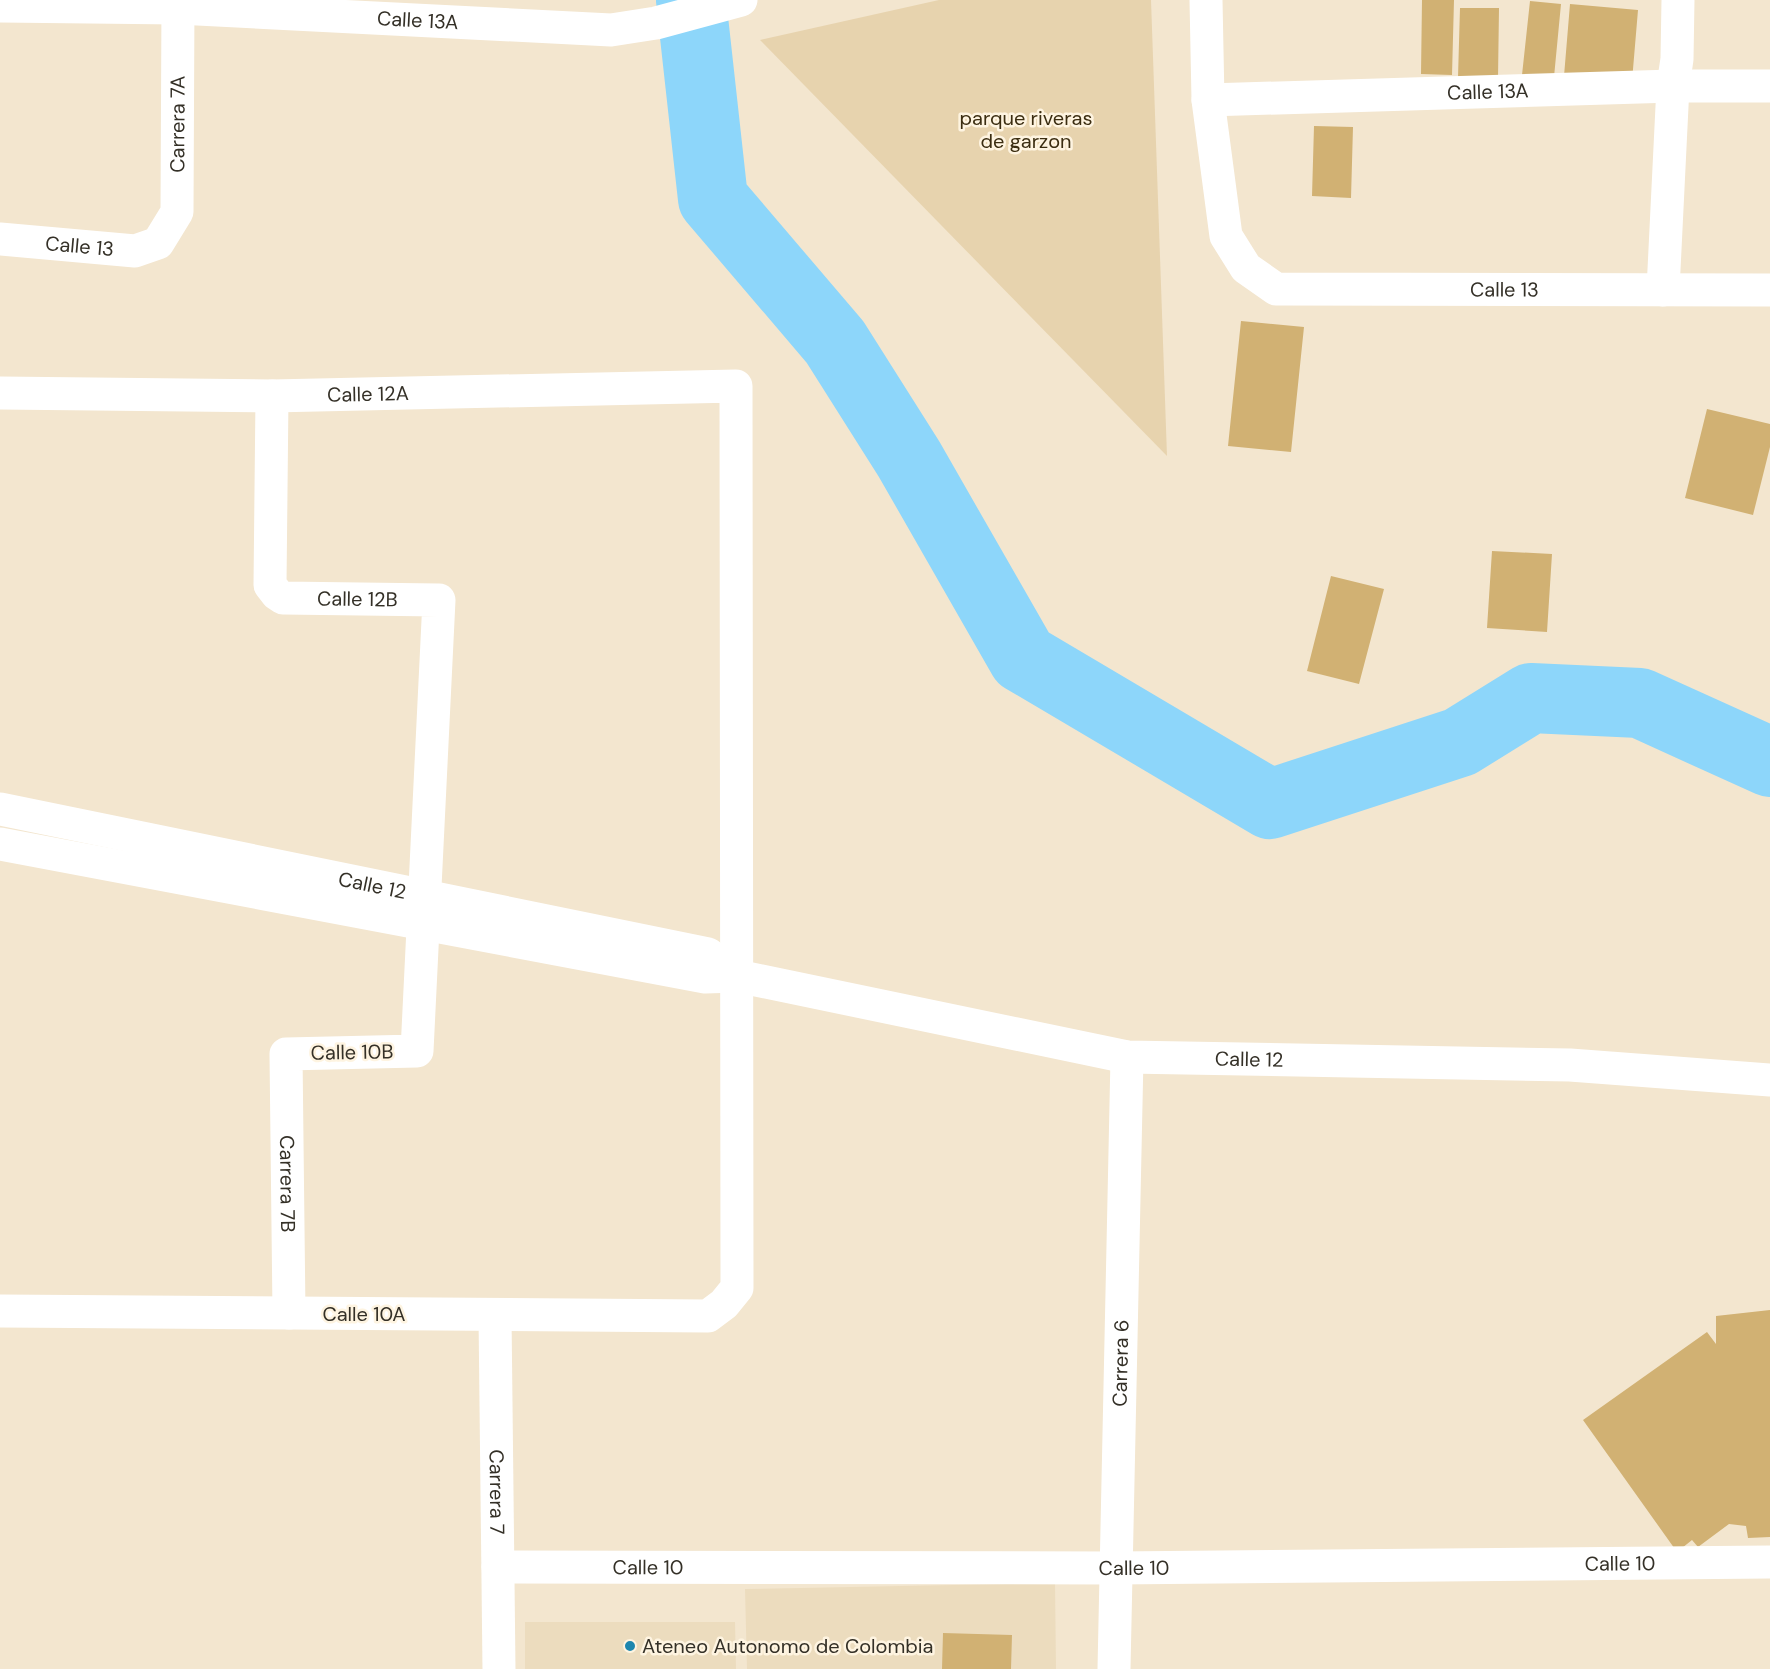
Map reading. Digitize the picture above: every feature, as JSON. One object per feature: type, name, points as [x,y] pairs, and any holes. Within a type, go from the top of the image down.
[{"type":"street","name":"Calle 13A","points":[[0,6],[178,4],[611,30],[656,23],[741,0]]},
{"type":"street","points":[[1206,0],[1208,100]]},
{"type":"street","points":[[1663,290],[1673,86],[1677,59],[1678,0]]},
{"type":"street","name":"Carrera 7A","points":[[158,243],[177,212],[178,4]]},
{"type":"street","name":"Calle 13A","points":[[1208,100],[1673,86],[1770,86]]},
{"type":"street","name":"Calle 13","points":[[1208,100],[1226,236],[1246,268],[1276,289],[1770,290]]},
{"type":"street","name":"Calle 13","points":[[0,239],[135,251],[158,243]]},
{"type":"street","name":"Calle 12A","points":[[0,393],[272,396],[736,386],[737,976]]},
{"type":"street","name":"Calle 12B","points":[[272,396],[270,585],[277,594],[283,598],[439,600],[424,910]]},
{"type":"street","name":"Calle 12","points":[[0,809],[424,910]]},
{"type":"street","name":"Calle 12","points":[[0,844],[708,954],[737,976],[1126,1057],[1570,1065],[1770,1080]]},
{"type":"street","name":"Calle 10B","points":[[286,1054],[417,1051],[424,910]]},
{"type":"street","name":"Calle 10A","points":[[0,1311],[708,1316],[724,1304],[737,1288],[737,976]]},
{"type":"street","name":"Carrera 7B","points":[[286,1054],[289,1313]]},
{"type":"street","name":"Carrera 6","points":[[1114,1669],[1126,1057]]},
{"type":"street","name":"Carrera 7","points":[[495,1315],[499,1669]]},
{"type":"street","name":"Calle 10","points":[[498,1567],[1116,1568],[1770,1562]]},
{"type":"shaded area","points":[[1055,1583],[1056,1669],[747,1669],[745,1589]]},
{"type":"shaded area","name":"Ateneo Autonomo de Colombia","points":[[525,1622],[735,1622],[736,1669],[525,1669]]},
{"type":"green space","name":"parque riveras de garzon","points":[[939,0],[1151,0],[1167,456],[760,40]]},
{"type":"building","points":[[1422,0],[1454,0],[1452,75],[1421,74]]},
{"type":"building","points":[[1530,1],[1561,4],[1554,77],[1522,75]]},
{"type":"building","points":[[1570,4],[1638,10],[1632,81],[1564,76]]},
{"type":"building","points":[[1460,8],[1499,8],[1498,78],[1458,77]]},
{"type":"building","points":[[1314,126],[1353,127],[1351,198],[1312,196]]},
{"type":"building","points":[[1241,321],[1304,327],[1291,452],[1228,446]]},
{"type":"building","points":[[1707,409],[1770,424],[1770,447],[1753,515],[1685,498]]},
{"type":"building","points":[[1492,551],[1552,554],[1547,632],[1487,628]]},
{"type":"building","points":[[1331,576],[1384,589],[1359,684],[1307,671]]},
{"type":"building","points":[[1770,1310],[1770,1537],[1748,1538],[1746,1526],[1729,1524],[1698,1547],[1692,1540],[1677,1552],[1583,1420],[1707,1332],[1716,1344],[1716,1316]]},
{"type":"building","points":[[943,1633],[1012,1635],[1011,1669],[942,1669]]},
{"type":"waterway","points":[[691,0],[713,199],[835,342],[909,459],[1023,658],[1270,804],[1460,742],[1531,698],[1640,703],[1770,762]]},
{"type":"place","name":"Ateneo Autonomo de Colombia","points":[[630,1646]]}]
